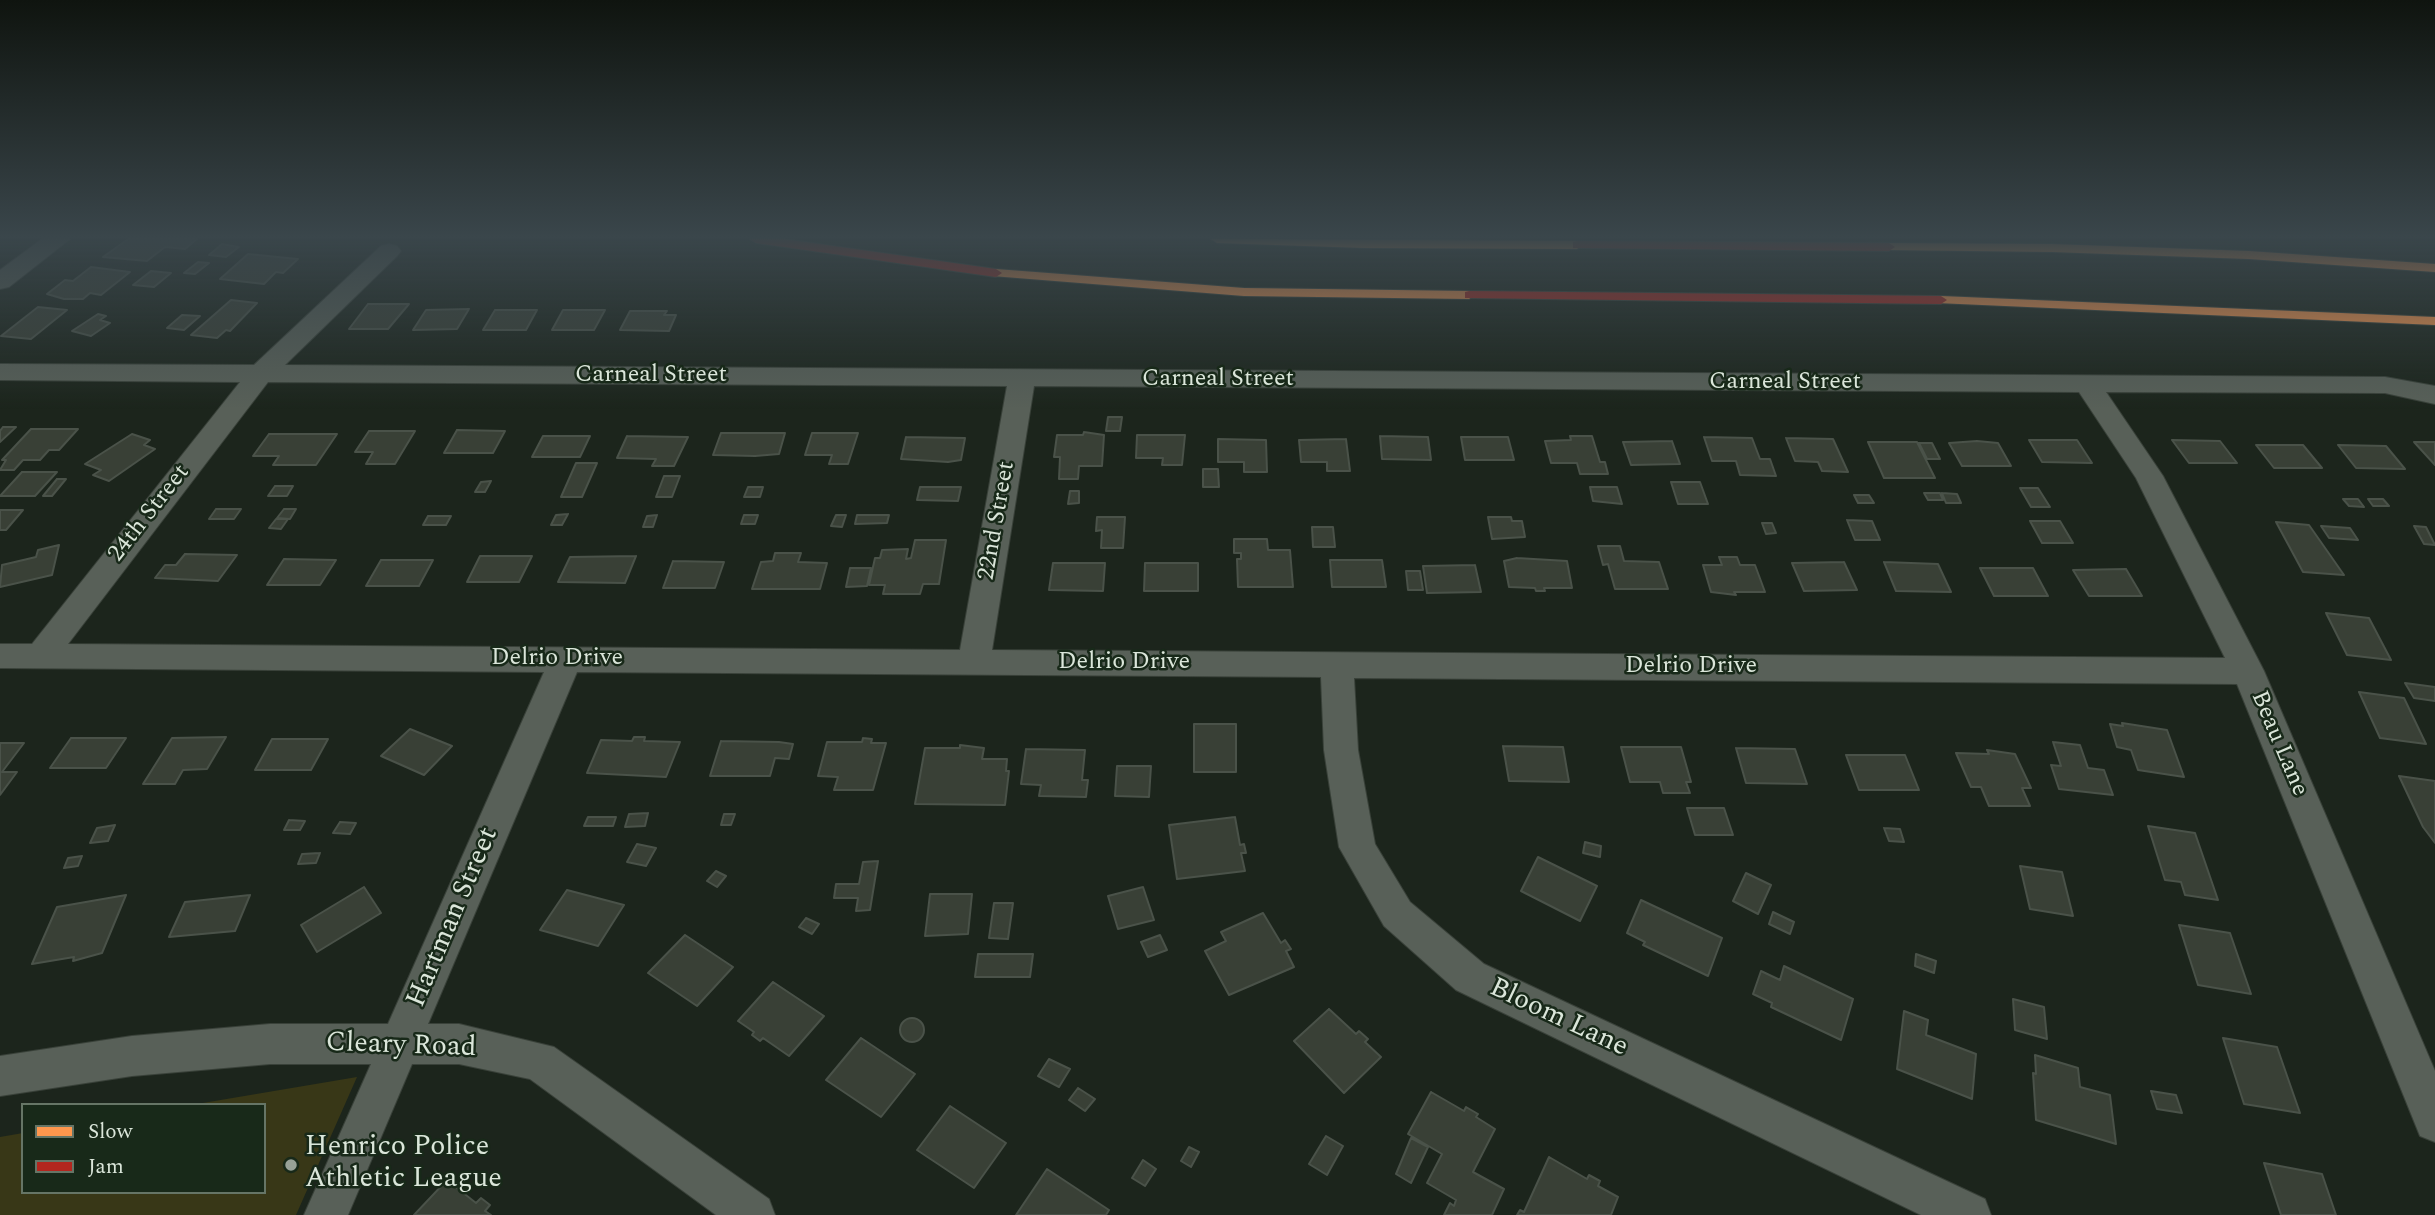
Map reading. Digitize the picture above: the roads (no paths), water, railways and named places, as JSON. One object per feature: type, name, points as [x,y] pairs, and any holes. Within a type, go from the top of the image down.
[{"type":"highway","points":[[1562,296],[2018,301],[2435,321]]},
{"type":"street","name":"24th Street","points":[[41,656],[260,374],[342,296]]},
{"type":"street","name":"Carneal Street","points":[[0,372],[2385,385],[2435,396]]},
{"type":"street","name":"22nd Street","points":[[974,662],[1022,379]]},
{"type":"street","name":"Beau Lane","points":[[2087,384],[2149,476],[2248,671],[2435,1121]]},
{"type":"street","name":"Delrio Drive","points":[[0,656],[2248,671]]},
{"type":"street","name":"Hartman Street","points":[[326,1215],[566,659]]},
{"type":"street","name":"Bloom Lane","points":[[1336,665],[1341,750],[1357,847],[1397,914],[1470,977],[1969,1215]]},
{"type":"street","name":"Cleary Road","points":[[0,1076],[132,1056],[256,1045],[459,1044],[539,1061],[753,1215]]},
{"type":"place","name":"Henrico Police Athletic League","points":[[291,1165]]}]
